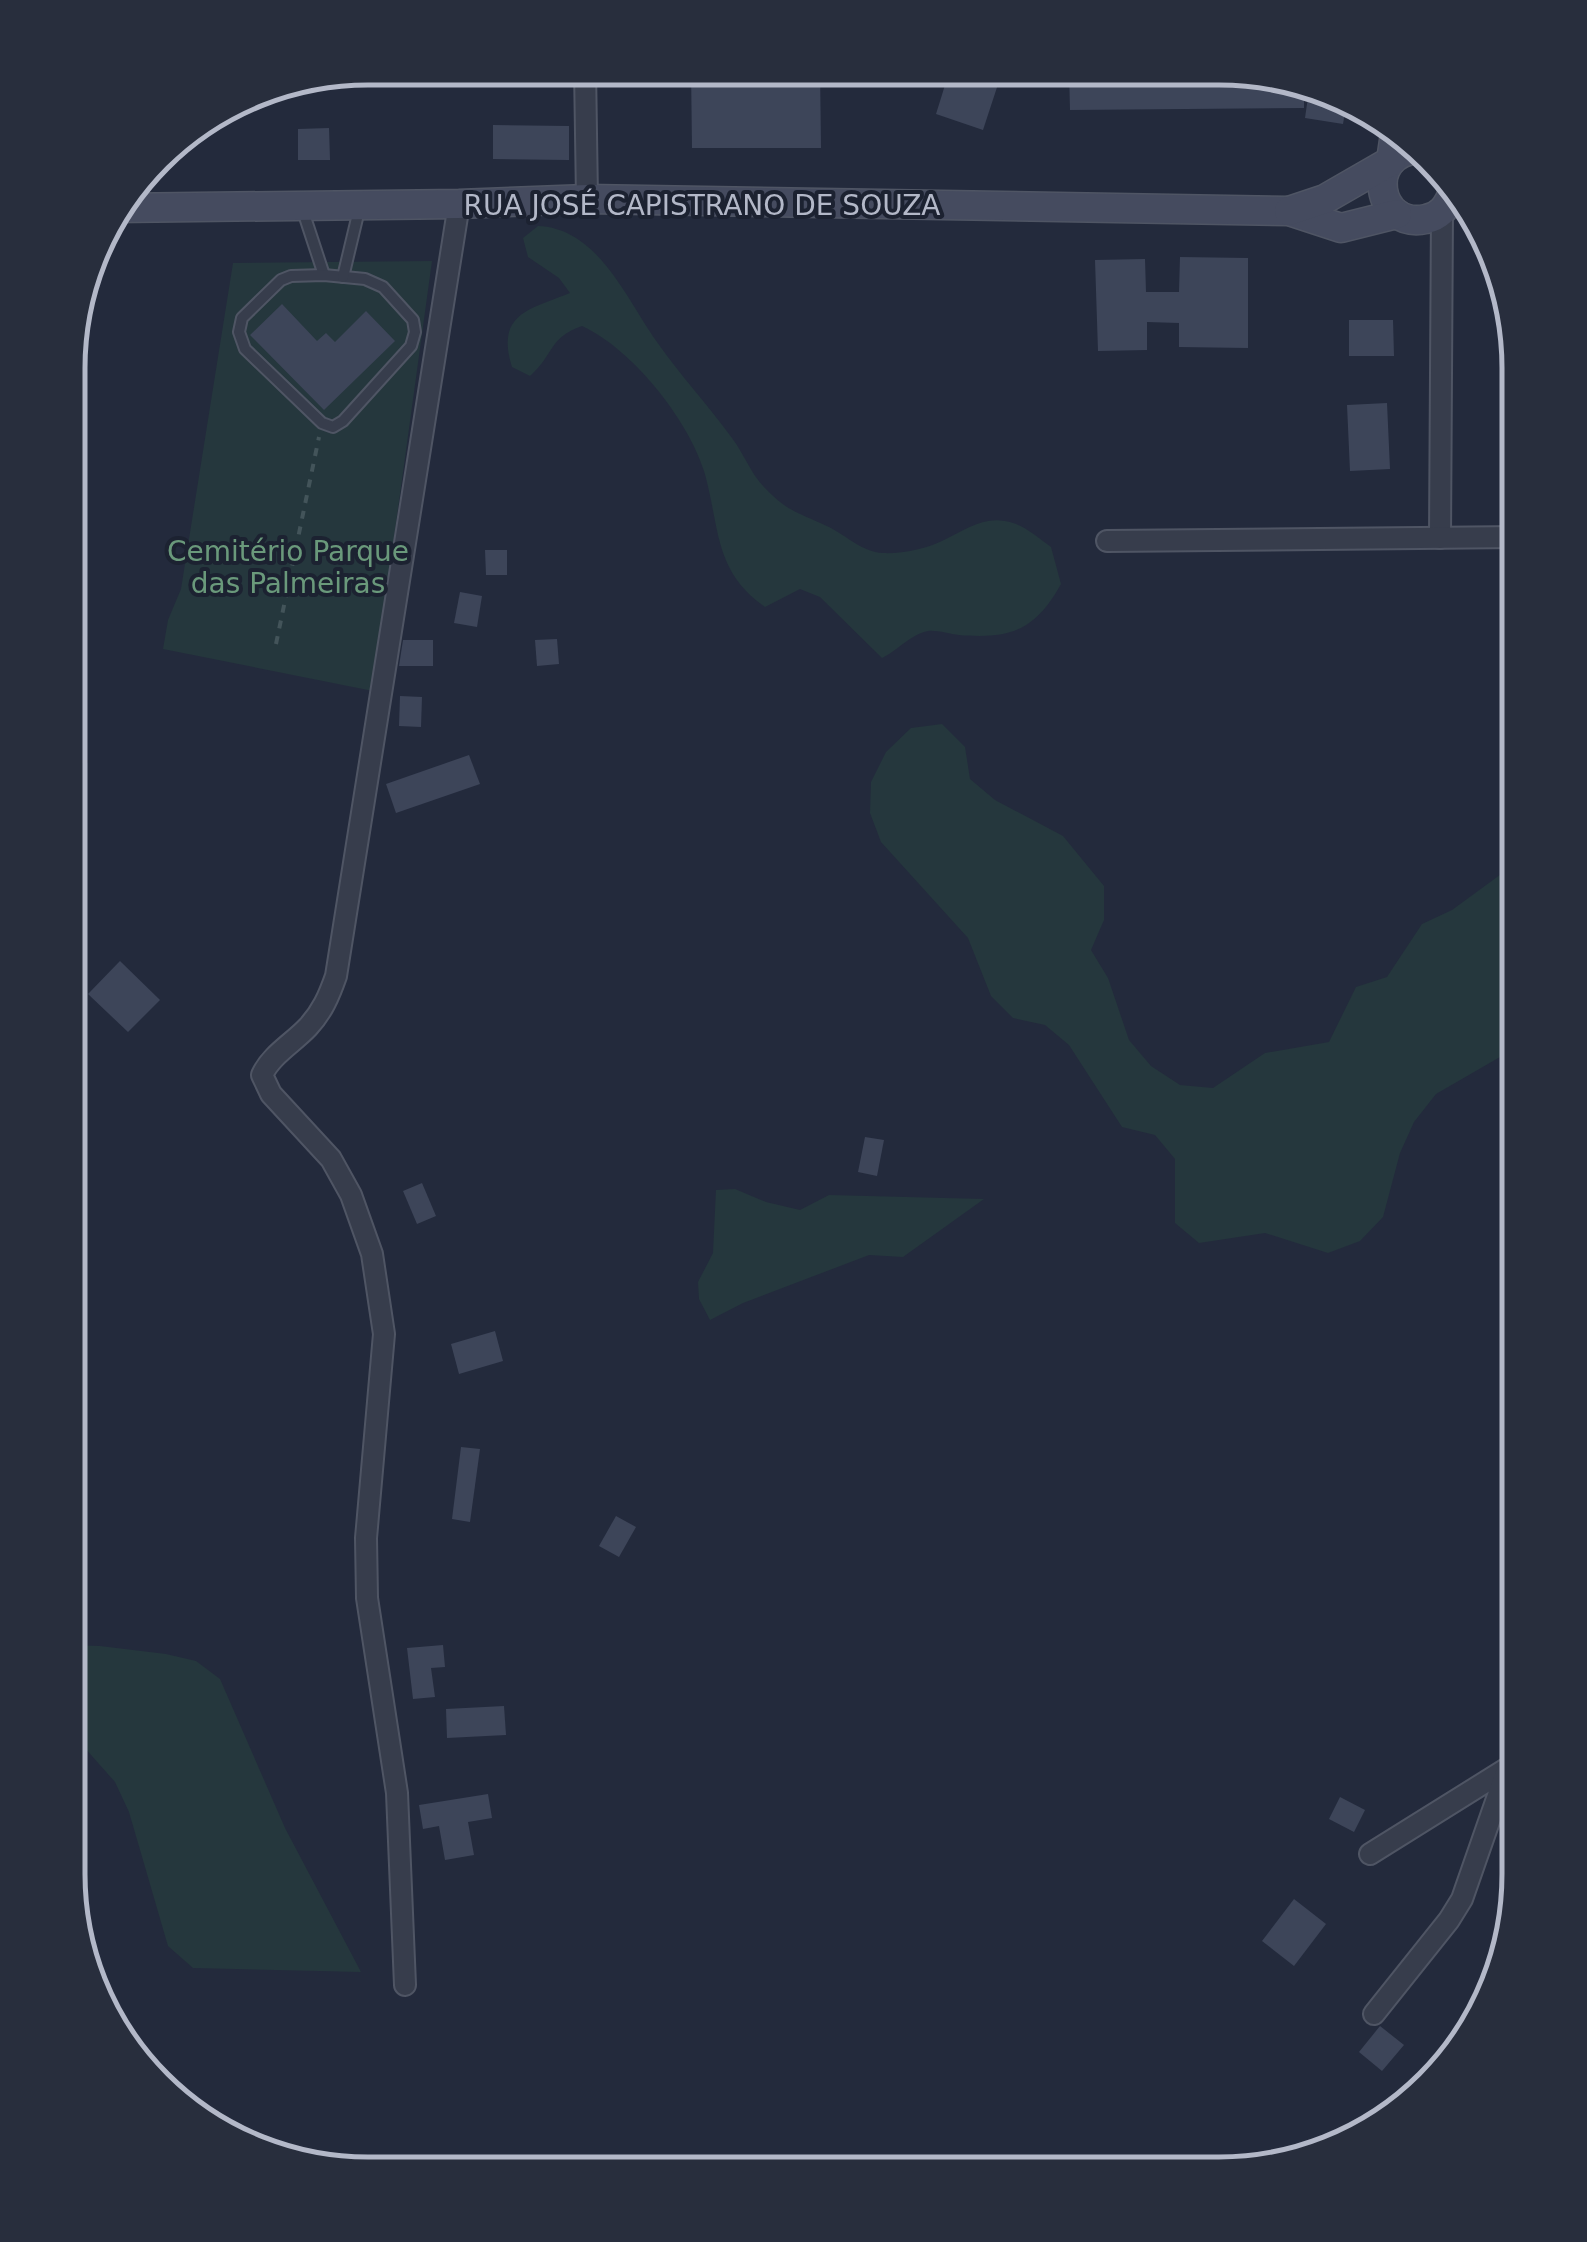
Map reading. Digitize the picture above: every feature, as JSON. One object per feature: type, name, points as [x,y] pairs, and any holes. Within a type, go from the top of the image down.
[{"type":"main road","points":[[1393,146],[1391,161],[1384,171],[1383,194],[1398,214]]},
{"type":"main road","name":"RUA JOSÉ CAPISTRANO DE SOUZA","points":[[1289,211],[1325,200],[1401,153]]},
{"type":"main road","name":"RUA JOSÉ CAPISTRANO DE SOUZA","points":[[135,208],[587,199],[1289,211],[1341,228],[1398,214],[1420,220],[1450,206]]},
{"type":"street","points":[[585,85],[587,199]]},
{"type":"street","points":[[406,1984],[397,1793],[367,1598],[366,1538],[384,1334],[372,1254],[351,1194],[330,1159],[272,1094],[262,1076],[266,1066],[309,1026],[328,1002],[336,976],[459,204]]},
{"type":"street","points":[[1440,538],[1454,211]]},
{"type":"street","points":[[1107,541],[1502,537]]},
{"type":"street","points":[[1370,1854],[1501,1773]]},
{"type":"street","points":[[1374,2014],[1462,1899],[1501,1797]]},
{"type":"lane","points":[[343,277],[360,206]]},
{"type":"lane","points":[[302,207],[324,275]]},
{"type":"lane","points":[[290,276],[343,277],[365,279],[383,287],[412,320],[415,332],[411,346],[343,421],[333,427],[322,423],[244,349],[239,332],[242,318],[281,280],[290,276]]},
{"type":"path","points":[[276,644],[322,423]]},
{"type":"green space","points":[[538,226],[578,239],[609,269],[756,477],[781,503],[861,547],[883,553],[929,546],[993,520],[1013,523],[1051,547],[1061,584],[1051,600],[1019,629],[977,636],[928,631],[882,658],[820,597],[800,589],[765,607],[748,593],[727,563],[696,451],[671,408],[638,368],[601,336],[582,326],[557,341],[530,376],[512,367],[508,335],[513,324],[530,309],[570,293],[559,278],[528,257],[523,238]]},
{"type":"green space","name":"Cemitério Parque das Palmeiras","points":[[432,261],[373,691],[163,649],[168,620],[181,589],[233,263]]},
{"type":"green space","points":[[942,724],[965,747],[970,779],[995,800],[1063,836],[1104,886],[1104,920],[1091,950],[1108,978],[1129,1040],[1151,1066],[1180,1085],[1213,1088],[1265,1053],[1329,1042],[1356,987],[1387,977],[1422,924],[1452,910],[1502,874],[1502,1056],[1436,1094],[1414,1122],[1400,1153],[1383,1217],[1360,1241],[1328,1253],[1265,1233],[1199,1243],[1175,1223],[1175,1159],[1155,1135],[1122,1127],[1069,1045],[1045,1025],[1013,1018],[991,996],[968,938],[881,842],[870,813],[871,782],[886,752],[911,728]]},
{"type":"green space","points":[[735,1189],[800,1210],[829,1195],[984,1199],[903,1257],[869,1255],[743,1303],[710,1320],[699,1299],[698,1282],[713,1253],[716,1190]]},
{"type":"green space","points":[[85,1646],[196,1661],[220,1679],[285,1828],[361,1972],[193,1968],[168,1946],[129,1812],[115,1782],[85,1748]]},
{"type":"building","points":[[691,85],[820,85],[821,148],[692,148]]},
{"type":"building","points":[[945,85],[998,85],[983,130],[936,114]]},
{"type":"building","points":[[1069,85],[1256,87],[1304,99],[1304,108],[1070,110]]},
{"type":"building","points":[[1308,100],[1344,115],[1343,124],[1305,118]]},
{"type":"building","points":[[493,125],[569,126],[569,160],[493,159]]},
{"type":"building","points":[[329,128],[330,160],[298,160],[298,129]]},
{"type":"building","points":[[1180,257],[1248,258],[1248,348],[1179,347],[1179,323],[1147,322],[1147,350],[1098,351],[1095,260],[1145,259],[1146,292],[1179,292]]},
{"type":"building","points":[[282,304],[317,341],[326,333],[335,342],[366,311],[395,341],[324,410],[250,335]]},
{"type":"building","points":[[1349,320],[1393,320],[1394,356],[1349,356]]},
{"type":"building","points":[[1387,403],[1390,469],[1350,471],[1347,405]]},
{"type":"building","points":[[485,550],[507,550],[507,575],[486,575]]},
{"type":"building","points":[[460,592],[482,596],[477,627],[454,623]]},
{"type":"building","points":[[557,639],[559,664],[537,666],[535,640]]},
{"type":"building","points":[[403,640],[433,640],[433,666],[399,666]]},
{"type":"building","points":[[400,696],[422,697],[421,727],[399,726]]},
{"type":"building","points":[[469,755],[480,784],[396,813],[386,784]]},
{"type":"building","points":[[120,961],[160,1000],[128,1032],[88,994]]},
{"type":"building","points":[[865,1137],[884,1140],[877,1176],[858,1172]]},
{"type":"building","points":[[422,1183],[436,1216],[417,1224],[403,1191]]},
{"type":"building","points":[[495,1331],[503,1361],[459,1374],[451,1344]]},
{"type":"building","points":[[461,1447],[480,1449],[470,1522],[452,1519]]},
{"type":"building","points":[[616,1516],[636,1527],[619,1557],[599,1546]]},
{"type":"building","points":[[443,1645],[445,1667],[431,1668],[435,1697],[413,1699],[407,1648]]},
{"type":"building","points":[[504,1706],[506,1735],[447,1738],[446,1709]]},
{"type":"building","points":[[488,1794],[492,1818],[468,1822],[474,1855],[445,1860],[439,1826],[423,1829],[419,1805]]},
{"type":"building","points":[[1340,1797],[1365,1810],[1354,1832],[1329,1819]]},
{"type":"building","points":[[1294,1899],[1326,1924],[1294,1966],[1262,1941]]},
{"type":"building","points":[[1380,2026],[1404,2045],[1382,2071],[1359,2052]]}]
